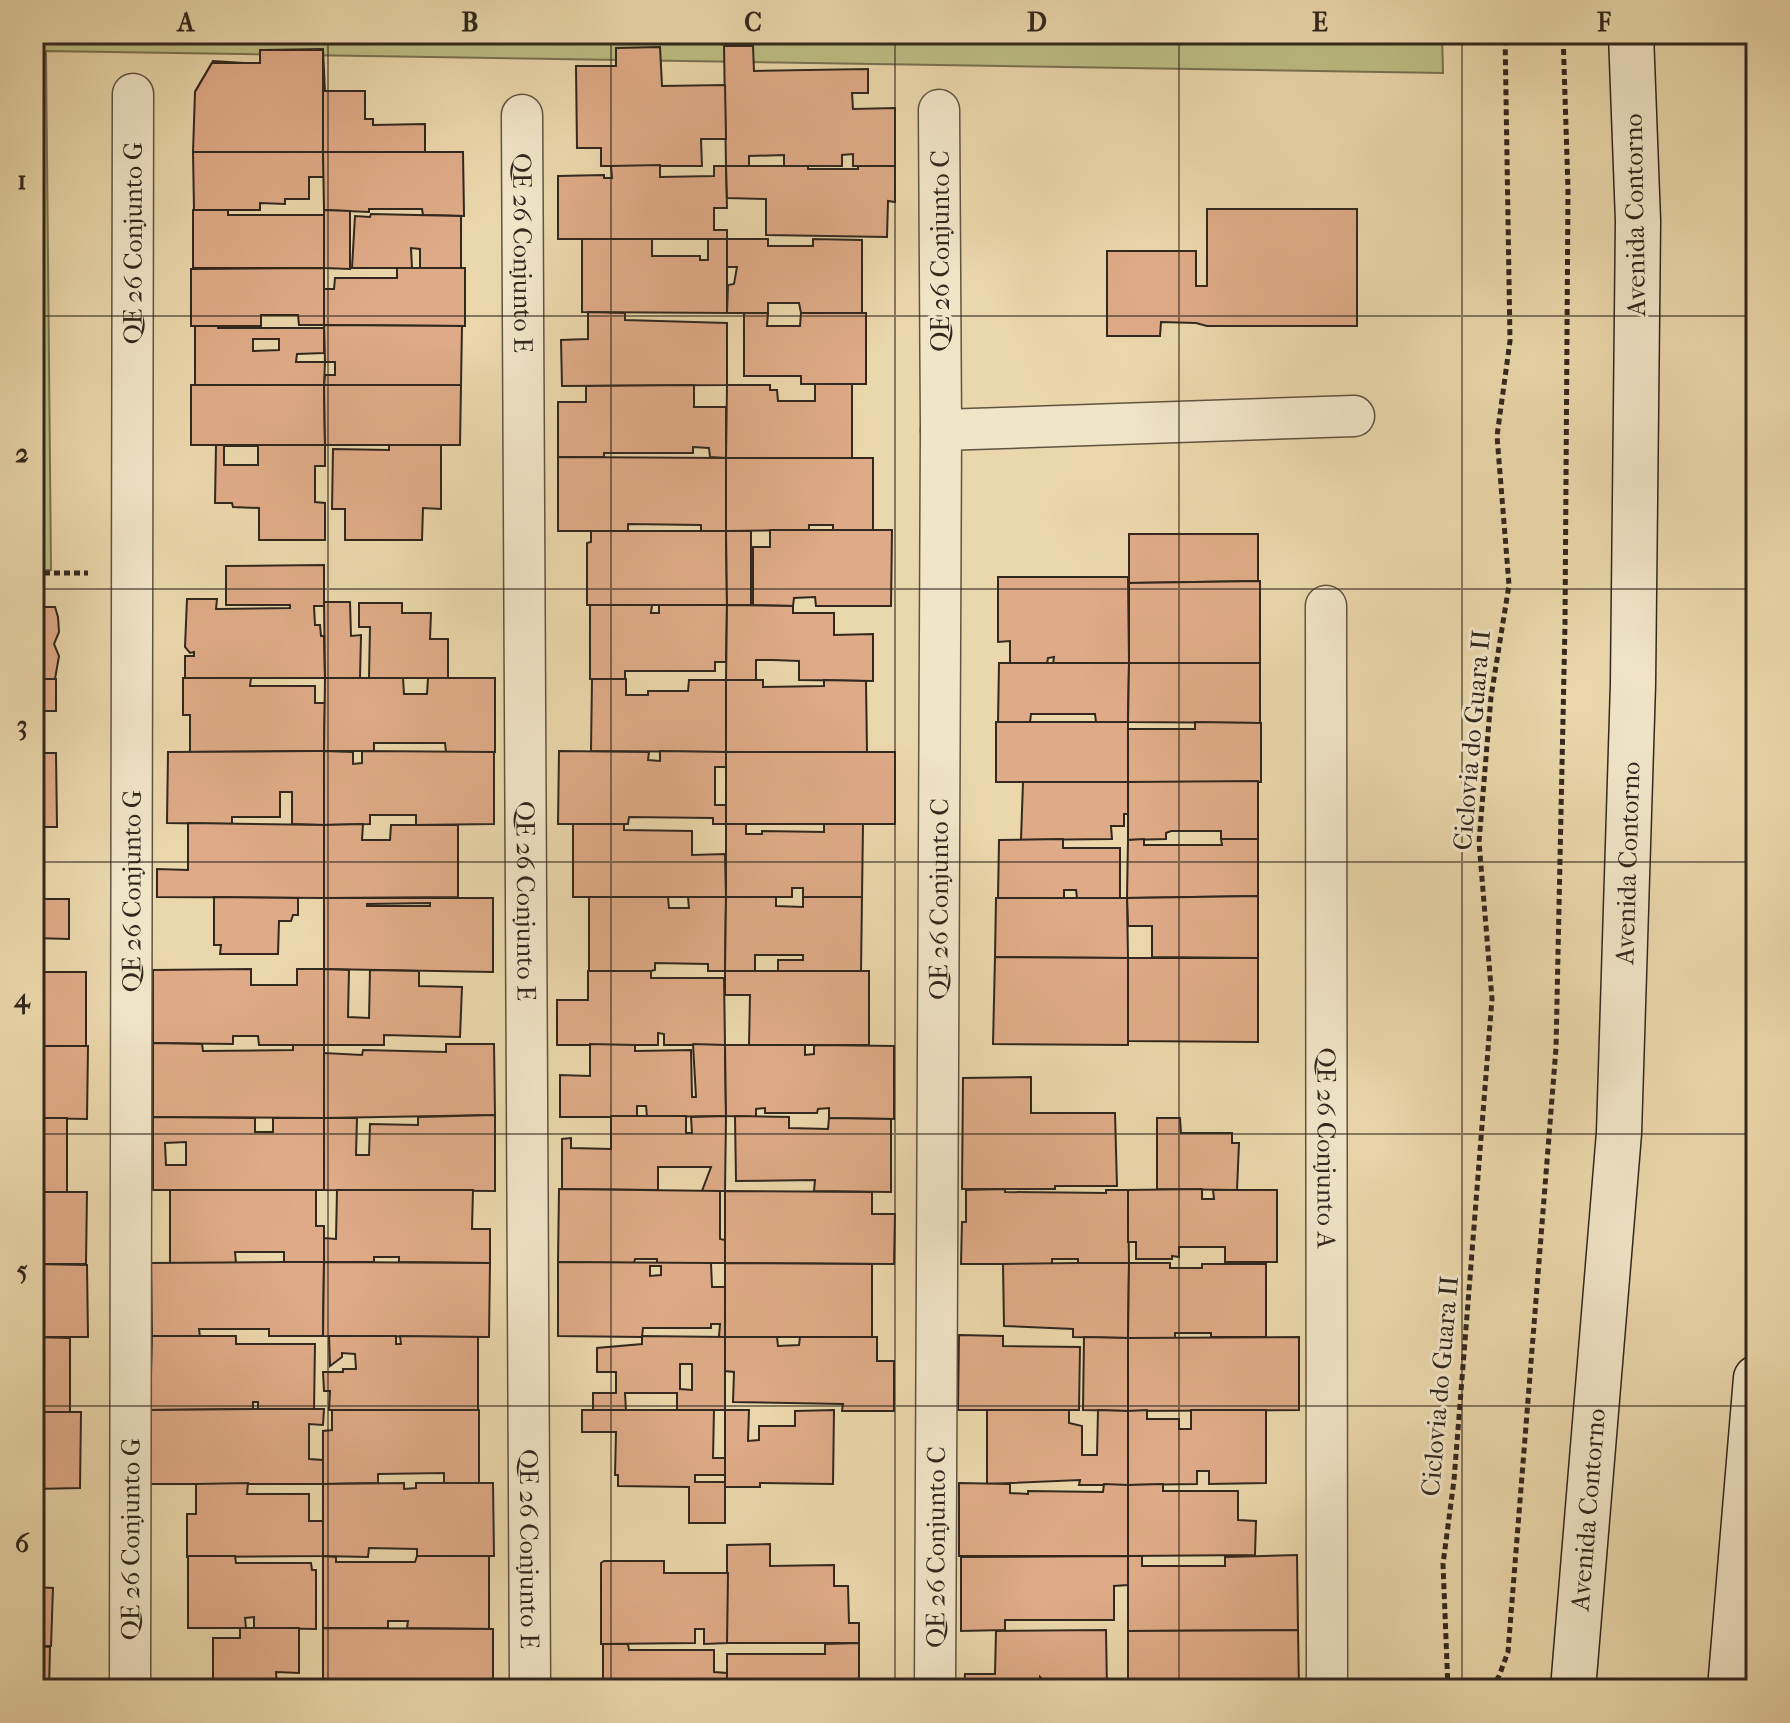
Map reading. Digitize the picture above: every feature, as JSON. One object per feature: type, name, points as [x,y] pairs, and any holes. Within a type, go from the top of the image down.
[{"type":"main road","name":"Avenida Contorno","points":[[1573,1689],[1619,1133],[1633,684],[1638,221],[1631,34]]},
{"type":"main road","points":[[1730,1689],[1756,1378]]},
{"type":"street","name":"QE 26 Conjunto G","points":[[130,1689],[133,94]]},
{"type":"street","name":"QE 26 Conjunto C","points":[[935,1689],[941,430],[939,110]]},
{"type":"street","name":"QE 26 Conjunto E","points":[[522,115],[530,1689]]},
{"type":"street","points":[[941,430],[1354,416]]},
{"type":"street","name":"QE 26 Conjunto A","points":[[1326,606],[1327,1689]]},
{"type":"path","name":"Ciclovia do Guara II","points":[[1448,1689],[1443,1564],[1454,1480],[1492,999],[1479,842],[1491,697],[1509,585],[1497,436],[1510,341],[1505,34]]},
{"type":"path","points":[[1491,1689],[1508,1652],[1556,1048],[1565,624],[1568,221],[1563,34]]},
{"type":"green space","points":[[34,34],[1442,34],[1443,73],[46,51],[51,570],[34,570]]},
{"type":"building","points":[[724,46],[753,46],[754,71],[868,69],[868,93],[852,93],[853,109],[895,108],[895,166],[853,166],[853,154],[842,155],[842,166],[784,166],[784,155],[749,156],[749,166],[726,166]]},
{"type":"building","points":[[660,47],[662,86],[725,85],[726,139],[701,139],[702,166],[601,166],[601,148],[577,148],[576,66],[616,66],[616,48]]},
{"type":"building","points":[[323,49],[325,92],[196,90],[213,61],[260,64],[264,50]]},
{"type":"building","points":[[260,50],[323,50],[323,152],[193,152],[195,92],[212,63],[260,63]]},
{"type":"building","points":[[323,91],[365,91],[365,119],[373,119],[373,125],[425,124],[425,152],[323,152]]},
{"type":"building","points":[[193,152],[323,152],[324,177],[309,177],[309,199],[285,199],[285,204],[260,203],[260,210],[194,210]]},
{"type":"building","points":[[323,152],[463,152],[464,216],[423,215],[422,209],[369,209],[369,212],[324,210]]},
{"type":"building","points":[[660,165],[660,177],[714,176],[714,166],[726,166],[727,208],[714,208],[714,230],[727,230],[727,239],[558,239],[558,176],[604,175],[604,178],[612,178],[611,166]]},
{"type":"building","points":[[726,166],[858,169],[858,166],[895,166],[895,202],[888,201],[887,237],[766,235],[766,199],[727,198]]},
{"type":"building","points":[[1207,209],[1357,209],[1357,326],[1207,326],[1161,322],[1160,336],[1107,336],[1107,251],[1196,251],[1196,286],[1207,286]]},
{"type":"building","points":[[193,210],[228,210],[228,215],[324,215],[324,268],[193,268]]},
{"type":"building","points":[[324,210],[350,211],[350,269],[324,268]]},
{"type":"building","points":[[371,214],[461,216],[461,268],[420,268],[420,249],[411,248],[412,268],[352,268],[355,216],[370,217]]},
{"type":"building","points":[[582,239],[652,239],[652,256],[700,256],[700,260],[708,260],[708,239],[727,239],[727,313],[582,312]]},
{"type":"building","points":[[727,239],[768,239],[768,246],[813,246],[813,239],[862,240],[862,313],[801,313],[799,303],[768,303],[768,313],[727,313],[728,285],[734,284],[737,267],[727,267]]},
{"type":"building","points":[[324,268],[324,325],[299,325],[298,315],[261,315],[261,326],[191,326],[191,269]]},
{"type":"building","points":[[397,268],[465,268],[465,326],[324,325],[324,289],[334,289],[335,278],[397,278]]},
{"type":"building","points":[[588,312],[625,313],[625,320],[727,323],[727,385],[562,386],[561,340],[588,339]]},
{"type":"building","points":[[744,313],[768,313],[767,326],[800,326],[801,313],[866,313],[866,384],[801,384],[801,376],[744,376]]},
{"type":"building","points":[[324,325],[462,326],[461,385],[324,385],[325,375],[335,375],[335,362],[325,362]]},
{"type":"building","points":[[195,326],[324,328],[324,353],[297,354],[296,362],[325,362],[324,385],[195,385]],"holes":[[[253,339],[279,339],[279,350],[253,351]]]},
{"type":"building","points":[[815,384],[852,384],[852,458],[726,458],[727,385],[770,385],[770,390],[777,390],[778,401],[815,401]]},
{"type":"building","points":[[191,385],[324,385],[325,445],[191,445]]},
{"type":"building","points":[[324,385],[461,385],[460,445],[325,445]]},
{"type":"building","points":[[694,385],[694,407],[726,407],[726,458],[710,457],[709,448],[693,447],[693,453],[604,453],[604,457],[558,457],[558,402],[586,402],[586,386]]},
{"type":"building","points":[[216,445],[325,445],[325,466],[315,466],[315,502],[325,503],[325,540],[259,540],[259,508],[215,503]],"holes":[[[224,446],[258,446],[258,465],[224,465]]]},
{"type":"building","points":[[389,445],[441,445],[441,509],[423,508],[422,540],[345,540],[345,509],[332,509],[333,449],[389,450]]},
{"type":"building","points":[[558,457],[726,458],[726,531],[701,531],[701,525],[628,524],[628,531],[558,531]]},
{"type":"building","points":[[726,458],[873,458],[873,530],[833,530],[833,525],[809,525],[809,530],[726,531]]},
{"type":"building","points":[[770,530],[892,530],[891,606],[816,606],[815,597],[794,598],[793,606],[753,605],[753,547],[770,547]]},
{"type":"building","points":[[591,531],[726,531],[727,605],[587,605],[587,543],[591,542]]},
{"type":"building","points":[[726,531],[751,531],[751,605],[727,605]]},
{"type":"building","points":[[1129,534],[1258,534],[1258,581],[1129,583]]},
{"type":"building","points":[[324,565],[324,606],[314,606],[315,625],[320,625],[321,636],[324,636],[325,678],[185,678],[185,656],[194,656],[194,652],[190,653],[185,647],[187,599],[217,599],[216,609],[290,608],[290,605],[226,605],[226,566]]},
{"type":"building","points":[[998,577],[1128,577],[1129,663],[1053,664],[1054,657],[1048,658],[1047,664],[1010,664],[1010,641],[998,642]]},
{"type":"building","points":[[1260,581],[1260,663],[1129,663],[1129,583]]},
{"type":"building","points":[[324,602],[350,602],[351,636],[361,635],[360,678],[325,678]]},
{"type":"building","points":[[359,603],[402,603],[402,613],[431,613],[430,639],[448,639],[448,678],[369,678],[370,627],[359,627]]},
{"type":"building","points":[[590,605],[652,605],[651,613],[659,613],[659,605],[727,605],[726,662],[715,662],[715,671],[625,671],[625,679],[590,679]]},
{"type":"building","points":[[727,605],[793,606],[793,613],[834,613],[834,635],[873,634],[873,681],[799,680],[799,661],[773,660],[756,660],[756,680],[726,680]]},
{"type":"building","points":[[34,607],[55,607],[58,617],[59,632],[54,644],[59,656],[55,679],[34,679]]},
{"type":"building","points":[[999,663],[1129,663],[1128,722],[1096,722],[1095,714],[1031,714],[1030,722],[998,722]]},
{"type":"building","points":[[1129,663],[1260,663],[1260,723],[1128,722]]},
{"type":"building","points":[[183,678],[251,678],[250,686],[315,686],[315,703],[325,703],[324,751],[190,752],[190,715],[183,715]]},
{"type":"building","points":[[325,678],[403,678],[404,694],[427,694],[428,678],[495,678],[495,752],[446,752],[445,743],[374,743],[374,751],[324,751]]},
{"type":"building","points":[[34,679],[56,679],[56,711],[43,711],[43,698],[34,698]]},
{"type":"building","points":[[592,679],[626,679],[626,695],[648,695],[648,691],[688,691],[689,680],[726,680],[726,752],[591,751]]},
{"type":"building","points":[[726,680],[763,680],[763,687],[824,686],[824,680],[866,681],[867,752],[726,752]]},
{"type":"building","points":[[996,722],[1128,722],[1128,782],[996,782]]},
{"type":"building","points":[[1195,722],[1261,723],[1261,782],[1128,782],[1128,729],[1195,729]]},
{"type":"building","points":[[324,751],[324,825],[292,824],[292,792],[280,792],[280,817],[232,817],[232,824],[167,823],[168,752]]},
{"type":"building","points":[[324,751],[353,752],[353,764],[362,763],[362,751],[494,752],[494,824],[416,825],[416,815],[370,815],[370,824],[324,825]]},
{"type":"building","points":[[559,751],[649,752],[648,760],[660,761],[660,751],[726,752],[726,767],[715,767],[715,805],[726,805],[726,824],[713,824],[713,818],[629,817],[628,824],[558,824]]},
{"type":"building","points":[[726,752],[895,752],[895,824],[726,824]]},
{"type":"building","points":[[34,753],[56,753],[57,827],[34,827]]},
{"type":"building","points":[[1258,781],[1258,839],[1221,839],[1221,831],[1171,831],[1166,833],[1166,839],[1128,840],[1128,782]]},
{"type":"building","points":[[1023,782],[1128,782],[1128,814],[1124,814],[1124,826],[1111,826],[1112,839],[1021,840]]},
{"type":"building","points":[[188,823],[324,825],[324,898],[157,897],[157,869],[188,870]]},
{"type":"building","points":[[363,824],[362,840],[390,840],[391,825],[458,825],[458,897],[324,898],[324,825]]},
{"type":"building","points":[[573,824],[624,824],[624,830],[692,831],[692,855],[725,854],[726,897],[573,897]]},
{"type":"building","points":[[726,824],[746,824],[746,834],[762,834],[762,831],[824,832],[824,824],[863,824],[862,897],[803,897],[803,888],[792,888],[792,897],[726,897]]},
{"type":"building","points":[[1063,839],[1063,848],[1120,848],[1120,898],[1077,898],[1076,890],[1064,890],[1064,898],[998,898],[999,840]]},
{"type":"building","points":[[1144,839],[1144,845],[1222,845],[1221,839],[1258,839],[1258,896],[1127,898],[1128,840]]},
{"type":"building","points":[[1258,896],[1258,958],[1152,957],[1152,926],[1128,926],[1127,898]]},
{"type":"building","points":[[214,897],[298,898],[298,915],[293,915],[291,921],[279,921],[278,954],[220,954],[221,945],[214,945]]},
{"type":"building","points":[[589,897],[668,897],[669,908],[689,908],[688,897],[726,897],[725,971],[708,971],[708,964],[655,963],[655,970],[651,971],[589,971]]},
{"type":"building","points":[[726,897],[776,897],[776,906],[803,907],[803,897],[862,897],[861,971],[778,971],[778,960],[803,960],[803,955],[755,955],[755,971],[725,971]]},
{"type":"building","points":[[324,898],[493,898],[493,972],[324,969]],"holes":[[[430,903],[430,906],[367,906],[367,904]]]},
{"type":"building","points":[[996,898],[1127,898],[1128,958],[995,957]]},
{"type":"building","points":[[34,899],[69,899],[69,939],[34,938]]},
{"type":"building","points":[[995,957],[1128,958],[1128,1045],[993,1044]]},
{"type":"building","points":[[1128,958],[1258,958],[1258,1042],[1128,1041]]},
{"type":"building","points":[[251,969],[251,985],[297,985],[297,969],[324,969],[324,1045],[259,1045],[258,1036],[233,1036],[233,1044],[153,1043],[153,970]]},
{"type":"building","points":[[324,969],[349,970],[348,1017],[369,1018],[370,970],[419,971],[419,986],[462,987],[460,1037],[384,1035],[384,1045],[324,1045]]},
{"type":"building","points":[[588,971],[651,971],[651,978],[724,978],[725,1045],[664,1045],[664,1034],[658,1033],[658,1045],[557,1045],[557,1000],[588,1000]]},
{"type":"building","points":[[725,971],[869,971],[869,1045],[749,1045],[750,995],[725,995]]},
{"type":"building","points":[[34,972],[86,972],[86,1046],[34,1046]]},
{"type":"building","points":[[153,1043],[202,1044],[203,1051],[293,1050],[293,1045],[324,1045],[324,1118],[153,1117]]},
{"type":"building","points":[[446,1044],[494,1044],[495,1115],[324,1118],[324,1053],[362,1055],[363,1050],[446,1052]]},
{"type":"building","points":[[590,1044],[635,1045],[635,1051],[691,1050],[692,1097],[696,1097],[693,1044],[725,1045],[726,1116],[647,1117],[646,1106],[637,1106],[637,1117],[560,1117],[560,1075],[590,1076]]},
{"type":"building","points":[[725,1045],[805,1045],[805,1055],[814,1054],[814,1046],[817,1045],[894,1046],[894,1119],[829,1118],[829,1108],[818,1109],[817,1113],[765,1113],[765,1108],[756,1109],[756,1117],[726,1116]]},
{"type":"building","points":[[34,1046],[88,1046],[87,1119],[34,1118]]},
{"type":"building","points":[[1031,1077],[1031,1113],[1115,1113],[1117,1186],[962,1189],[963,1078]]},
{"type":"building","points":[[495,1115],[495,1191],[324,1190],[324,1118],[357,1118],[356,1155],[369,1155],[370,1124],[418,1125],[418,1117]]},
{"type":"building","points":[[611,1116],[686,1116],[686,1133],[692,1133],[691,1117],[726,1116],[725,1191],[702,1191],[711,1167],[658,1167],[658,1190],[562,1189],[562,1139],[571,1138],[571,1148],[611,1149]]},
{"type":"building","points":[[735,1116],[789,1117],[789,1128],[828,1129],[829,1118],[891,1119],[891,1192],[814,1191],[815,1180],[736,1181]]},
{"type":"building","points":[[153,1117],[255,1118],[255,1132],[273,1132],[273,1118],[324,1118],[324,1190],[153,1190]],"holes":[[[186,1142],[186,1165],[166,1165],[165,1143]]]},
{"type":"building","points":[[34,1118],[67,1118],[67,1192],[34,1192]]},
{"type":"building","points":[[1157,1118],[1180,1118],[1181,1133],[1232,1133],[1232,1143],[1239,1143],[1237,1190],[1157,1189]]},
{"type":"building","points":[[559,1189],[720,1191],[720,1239],[725,1240],[725,1263],[657,1263],[657,1259],[635,1259],[634,1263],[558,1262]]},
{"type":"building","points":[[1005,1189],[1005,1192],[1106,1193],[1106,1190],[1128,1190],[1129,1263],[1078,1263],[1078,1259],[1052,1259],[1052,1264],[961,1264],[966,1190]]},
{"type":"building","points":[[1202,1189],[1202,1199],[1214,1199],[1213,1190],[1277,1190],[1277,1262],[1225,1262],[1225,1247],[1179,1247],[1179,1257],[1172,1256],[1172,1259],[1136,1259],[1136,1242],[1128,1242],[1128,1190]]},
{"type":"building","points":[[170,1190],[316,1190],[316,1226],[324,1226],[324,1262],[284,1262],[284,1252],[235,1252],[236,1263],[170,1263]]},
{"type":"building","points":[[337,1190],[473,1190],[472,1229],[490,1229],[490,1263],[399,1262],[399,1257],[374,1257],[374,1262],[324,1262],[324,1238],[336,1239]]},
{"type":"building","points":[[725,1191],[872,1192],[872,1214],[895,1214],[894,1264],[725,1263]]},
{"type":"building","points":[[34,1192],[87,1192],[86,1264],[34,1264]]},
{"type":"building","points":[[324,1262],[323,1336],[269,1336],[269,1329],[199,1329],[200,1337],[152,1336],[151,1263]]},
{"type":"building","points":[[324,1262],[490,1263],[489,1337],[323,1336]]},
{"type":"building","points":[[558,1262],[711,1263],[712,1287],[725,1287],[725,1337],[719,1337],[720,1324],[711,1324],[711,1328],[643,1328],[642,1337],[558,1336]],"holes":[[[650,1266],[661,1266],[661,1275],[650,1276]]]},
{"type":"building","points":[[725,1263],[872,1264],[872,1337],[725,1337]]},
{"type":"building","points":[[1129,1263],[1128,1338],[1073,1337],[1073,1329],[1004,1326],[1003,1264]]},
{"type":"building","points":[[1129,1263],[1170,1263],[1170,1268],[1202,1268],[1202,1264],[1266,1264],[1266,1337],[1211,1337],[1211,1333],[1175,1333],[1175,1338],[1128,1338]]},
{"type":"building","points":[[34,1264],[87,1265],[88,1337],[34,1337]]},
{"type":"building","points":[[959,1335],[1003,1336],[1003,1346],[1080,1347],[1079,1410],[958,1410]]},
{"type":"building","points":[[152,1336],[236,1336],[236,1344],[315,1344],[314,1410],[258,1409],[258,1402],[253,1402],[253,1409],[150,1410]]},
{"type":"building","points":[[329,1336],[396,1336],[396,1344],[401,1344],[400,1336],[478,1337],[478,1410],[329,1410],[330,1391],[324,1391],[323,1372],[356,1369],[355,1354],[342,1353],[342,1357],[330,1366]]},
{"type":"building","points":[[642,1336],[725,1337],[725,1410],[677,1410],[677,1393],[625,1393],[626,1411],[593,1410],[593,1393],[616,1393],[616,1372],[597,1372],[597,1348],[642,1344]],"holes":[[[680,1364],[692,1364],[692,1390],[680,1389]]]},
{"type":"building","points":[[34,1337],[70,1338],[70,1412],[34,1412]]},
{"type":"building","points":[[725,1337],[777,1337],[778,1346],[799,1345],[800,1337],[877,1337],[877,1361],[894,1361],[894,1411],[842,1411],[843,1404],[733,1402],[734,1372],[725,1371]]},
{"type":"building","points":[[1084,1337],[1128,1338],[1128,1411],[1083,1410]]},
{"type":"building","points":[[1299,1337],[1299,1410],[1128,1411],[1128,1338]]},
{"type":"building","points":[[324,1409],[323,1425],[309,1424],[309,1459],[323,1460],[323,1484],[150,1484],[150,1410]]},
{"type":"building","points":[[332,1410],[479,1410],[479,1483],[444,1483],[444,1473],[378,1474],[378,1483],[323,1484],[323,1431],[332,1430]]},
{"type":"building","points":[[582,1410],[714,1410],[713,1458],[725,1458],[725,1475],[695,1475],[695,1482],[725,1482],[725,1523],[689,1523],[689,1487],[618,1486],[618,1475],[615,1475],[616,1432],[582,1432]]},
{"type":"building","points":[[725,1410],[749,1410],[748,1441],[759,1440],[759,1426],[795,1426],[795,1411],[834,1410],[833,1484],[760,1483],[760,1487],[725,1487]]},
{"type":"building","points":[[987,1410],[1069,1410],[1069,1423],[1082,1426],[1082,1455],[1097,1455],[1098,1410],[1128,1411],[1128,1485],[1079,1485],[1080,1480],[987,1484]]},
{"type":"building","points":[[1147,1410],[1147,1419],[1179,1419],[1179,1429],[1191,1429],[1191,1410],[1266,1410],[1266,1483],[1209,1484],[1209,1471],[1197,1471],[1197,1484],[1128,1485],[1128,1411]]},
{"type":"building","points":[[34,1412],[81,1412],[80,1488],[34,1489]]},
{"type":"building","points":[[248,1483],[247,1494],[309,1494],[309,1521],[324,1521],[323,1556],[187,1557],[187,1514],[196,1514],[196,1484]]},
{"type":"building","points":[[404,1483],[404,1489],[416,1488],[416,1483],[493,1483],[494,1556],[417,1556],[417,1549],[369,1548],[368,1557],[323,1556],[323,1484]]},
{"type":"building","points":[[959,1483],[1010,1484],[1010,1493],[1028,1494],[1028,1491],[1103,1492],[1104,1484],[1128,1485],[1128,1556],[959,1556]]},
{"type":"building","points":[[1163,1484],[1163,1491],[1238,1491],[1238,1520],[1256,1521],[1255,1555],[1128,1556],[1128,1485]]},
{"type":"building","points":[[770,1544],[770,1566],[834,1565],[834,1586],[848,1586],[849,1623],[859,1623],[859,1643],[727,1643],[727,1545]]},
{"type":"building","points":[[1297,1555],[1298,1630],[1128,1631],[1128,1556],[1142,1556],[1142,1566],[1225,1566],[1225,1557]]},
{"type":"building","points":[[188,1556],[235,1556],[236,1563],[311,1563],[312,1570],[316,1570],[316,1629],[254,1628],[254,1617],[245,1618],[246,1628],[188,1628]]},
{"type":"building","points":[[323,1556],[336,1557],[336,1562],[415,1562],[417,1556],[489,1556],[489,1629],[407,1628],[408,1621],[388,1621],[388,1628],[323,1628]]},
{"type":"building","points":[[1128,1556],[1128,1585],[1114,1586],[1114,1620],[1005,1620],[1005,1630],[961,1631],[961,1557]]},
{"type":"building","points":[[664,1561],[664,1573],[728,1573],[727,1643],[704,1644],[704,1629],[695,1629],[695,1643],[601,1644],[601,1563]]},
{"type":"building","points":[[34,1587],[53,1588],[51,1646],[34,1646]]},
{"type":"building","points":[[240,1628],[299,1628],[299,1673],[276,1672],[277,1686],[252,1686],[252,1689],[213,1687],[213,1638],[240,1638]]},
{"type":"building","points":[[323,1628],[493,1629],[493,1689],[409,1689],[409,1685],[391,1686],[391,1689],[323,1689]]},
{"type":"building","points":[[1106,1630],[1107,1689],[1052,1689],[1040,1677],[1040,1689],[964,1689],[965,1674],[995,1674],[996,1631]]},
{"type":"building","points":[[1298,1630],[1299,1689],[1128,1689],[1128,1631]]},
{"type":"building","points":[[859,1643],[859,1689],[727,1689],[727,1654],[825,1654],[825,1644]]},
{"type":"building","points":[[603,1644],[628,1644],[629,1650],[714,1650],[714,1672],[727,1673],[727,1689],[603,1689]]},
{"type":"building","points":[[34,1646],[50,1647],[49,1689],[34,1689]]}]
